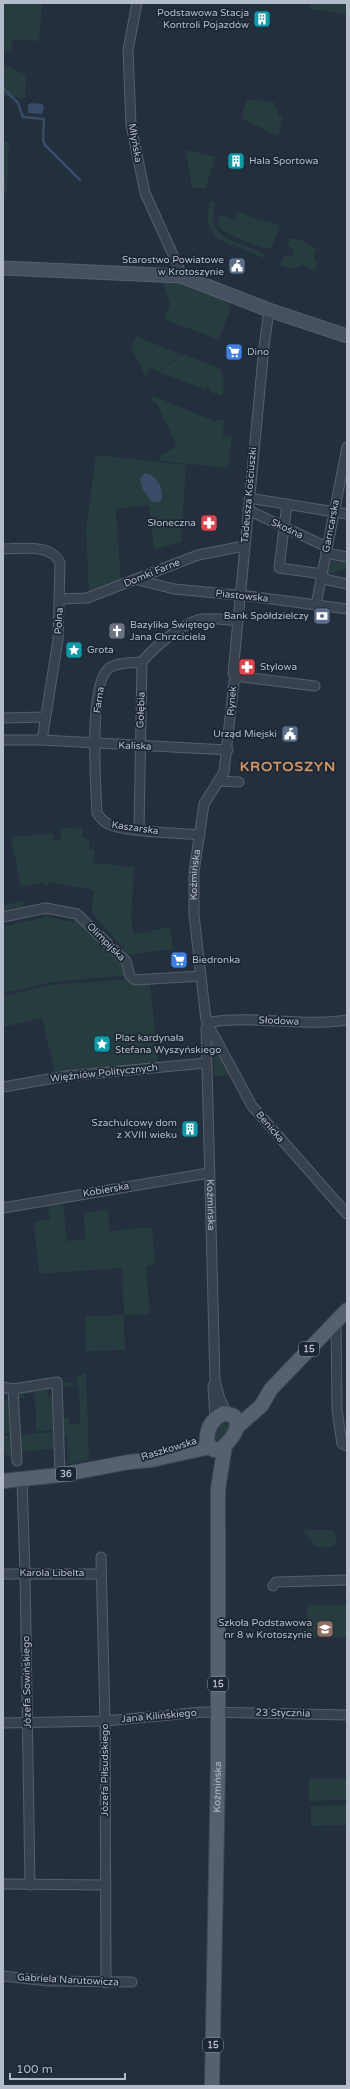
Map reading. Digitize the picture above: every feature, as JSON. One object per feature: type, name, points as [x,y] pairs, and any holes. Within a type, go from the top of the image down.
[{"type":"main road","name":"15","points":[[225,1445],[228,1418],[245,1409],[258,1397],[271,1389],[347,1310]]},
{"type":"main road","points":[[209,1444],[209,1427],[228,1418]]},
{"type":"main road","name":"Raszkowska","points":[[3,1481],[60,1475],[129,1462],[146,1454],[192,1443],[209,1444],[219,1450],[225,1445]]},
{"type":"main road","name":"Koźmińska","points":[[209,1444],[218,1489]]},
{"type":"main road","name":"Koźmińska","points":[[212,2086],[218,1711],[218,1489],[225,1445]]},
{"type":"street","name":"Młyńska","points":[[137,3],[128,50],[131,125],[145,193],[179,268],[181,276]]},
{"type":"street","points":[[3,268],[181,276],[269,310],[347,336]]},
{"type":"street","name":"Tadeusza Kościuszki","points":[[237,678],[233,673],[244,546],[269,310]]},
{"type":"street","name":"Garncarska","points":[[316,605],[347,447]]},
{"type":"street","points":[[249,498],[347,514]]},
{"type":"street","points":[[287,504],[280,568],[316,573],[328,580],[347,584]]},
{"type":"street","name":"Skośna","points":[[248,510],[327,550],[347,557]]},
{"type":"street","name":"Domki Farne","points":[[60,599],[87,598],[138,580],[198,555],[244,546]]},
{"type":"street","name":"Polna","points":[[3,549],[45,550],[57,557],[60,563],[58,640],[42,740]]},
{"type":"street","name":"Piastowska","points":[[138,580],[169,589],[347,609]]},
{"type":"street","points":[[142,662],[175,632],[196,620],[214,619],[238,621]]},
{"type":"street","name":"Farna","points":[[94,744],[100,687],[104,674],[116,665],[142,662]]},
{"type":"street","name":"Gołębia","points":[[139,830],[142,662]]},
{"type":"street","name":"Rynek","points":[[218,781],[224,772],[228,750],[234,681],[237,678],[243,677],[315,686]]},
{"type":"street","points":[[3,718],[45,717]]},
{"type":"street","name":"Kaliska","points":[[3,740],[42,740],[94,744],[228,750]]},
{"type":"street","name":"Kaszarska","points":[[94,744],[97,813],[100,819],[109,825],[139,830],[200,834]]},
{"type":"street","points":[[218,781],[239,782]]},
{"type":"street","name":"Koźmińska","points":[[218,781],[204,804],[194,872],[193,899],[200,973],[208,1025],[206,1063],[215,1381],[220,1399],[228,1418]]},
{"type":"street","name":"Olimpijska","points":[[3,917],[46,908],[77,914],[126,960],[130,976],[135,980],[200,973]]},
{"type":"street","name":"Słodowa","points":[[208,1025],[256,1020],[314,1022],[347,1020]]},
{"type":"street","name":"Benicka","points":[[208,1025],[252,1106],[347,1214]]},
{"type":"street","name":"Więźniów Politycznych","points":[[3,1087],[66,1076],[206,1063]]},
{"type":"street","name":"Kobierska","points":[[3,1208],[209,1173]]},
{"type":"street","points":[[336,1321],[337,1410],[342,1444],[347,1446]]},
{"type":"street","name":"Koźmińska","points":[[215,1381],[212,1389],[228,1418]]},
{"type":"street","points":[[3,1386],[13,1389],[57,1382],[60,1475]]},
{"type":"street","points":[[13,1389],[17,1461]]},
{"type":"street","name":"Józefa Sowińskiego","points":[[22,1480],[30,1885]]},
{"type":"street","name":"Józefa Piłsudskiego","points":[[101,1557],[105,1721],[106,1983]]},
{"type":"street","name":"Karola Libelta","points":[[3,1574],[101,1574]]},
{"type":"street","points":[[273,1586],[276,1582],[347,1580]]},
{"type":"street","name":"23 Stycznia","points":[[218,1711],[347,1715]]},
{"type":"street","name":"Jana Kilińskiego","points":[[3,1723],[27,1724],[105,1721],[218,1711]]},
{"type":"street","points":[[3,1884],[106,1885]]},
{"type":"street","name":"Gabriela Narutowicza","points":[[3,1976],[106,1983],[132,1982]]},
{"type":"green space","points":[[3,3],[42,3],[39,41],[12,39],[11,52],[3,52]]},
{"type":"green space","points":[[311,3],[347,3],[345,14],[310,9]]},
{"type":"green space","points":[[3,64],[26,75],[25,98],[3,96]]},
{"type":"green space","points":[[250,99],[276,103],[275,109],[279,109],[278,116],[283,116],[278,136],[241,117],[246,101]]},
{"type":"green space","points":[[3,142],[9,142],[7,193],[3,193]]},
{"type":"green space","points":[[187,150],[215,157],[206,188],[192,188],[186,155]]},
{"type":"green space","points":[[210,201],[216,203],[214,216],[215,225],[219,233],[226,238],[264,254],[264,258],[218,239],[214,235],[208,222]]},
{"type":"green space","points":[[240,212],[247,214],[247,216],[280,225],[271,249],[260,247],[226,233],[219,226],[218,220],[221,215],[234,220],[237,213]]},
{"type":"green space","points":[[290,239],[299,239],[317,249],[313,256],[317,263],[315,271],[303,265],[293,269],[280,265],[284,255],[291,257],[294,249],[287,246]]},
{"type":"green space","points":[[163,282],[186,284],[227,299],[230,310],[219,340],[164,319],[170,304]]},
{"type":"green space","points":[[136,336],[180,354],[159,372],[150,368],[146,378],[133,351],[129,353]]},
{"type":"green space","points":[[182,354],[222,370],[224,386],[222,396],[210,392],[210,389],[207,387],[205,390],[160,372]]},
{"type":"green space","points":[[151,395],[214,421],[224,420],[223,436],[232,437],[228,468],[161,461],[159,456],[177,446],[156,402],[153,403]]},
{"type":"green space","points":[[96,455],[186,465],[181,542],[154,550],[149,505],[116,509],[121,581],[89,594],[86,530]]},
{"type":"green space","points":[[330,556],[347,559],[347,568],[326,576]]},
{"type":"green space","points":[[82,827],[82,837],[89,839],[90,849],[95,850],[94,863],[134,867],[131,919],[134,934],[170,927],[173,949],[129,955],[91,911],[94,892],[88,889],[48,882],[47,887],[44,882],[21,887],[11,837],[53,833],[54,840],[61,841],[60,828]]},
{"type":"green space","points":[[24,901],[23,909],[3,914],[3,905]]},
{"type":"green space","points":[[49,911],[48,917],[73,922],[75,916],[121,960],[125,976],[53,982],[3,993],[3,927],[45,917],[44,912]]},
{"type":"green space","name":"Plac kardynała Stefana Wyszyńskiego","points":[[127,979],[150,983],[158,1063],[55,1072],[42,1018],[3,1027],[3,996],[52,985]]},
{"type":"green space","points":[[214,1049],[217,1049],[230,1076],[214,1076]]},
{"type":"green space","points":[[63,1204],[67,1241],[85,1239],[84,1213],[108,1210],[110,1231],[152,1227],[155,1265],[146,1266],[150,1314],[124,1315],[122,1268],[39,1274],[34,1222],[50,1219],[47,1206]]},
{"type":"green space","points":[[124,1315],[125,1350],[86,1351],[85,1316]]},
{"type":"green space","points":[[83,1373],[86,1373],[89,1460],[65,1465],[62,1462],[68,1461],[67,1437],[61,1437],[60,1418],[69,1418],[69,1424],[80,1424],[79,1386],[59,1388],[63,1383],[71,1382],[71,1385],[77,1385],[76,1378]]},
{"type":"green space","points":[[51,1384],[55,1390],[48,1390],[48,1397],[55,1397],[56,1430],[36,1431],[35,1393],[24,1394],[24,1398],[15,1398],[16,1393]]},
{"type":"green space","points":[[3,1389],[11,1395],[4,1395],[4,1401],[11,1401],[13,1433],[3,1433]]},
{"type":"green space","points":[[222,1420],[228,1421],[231,1425],[220,1441],[214,1444],[212,1434]]},
{"type":"green space","points":[[56,1432],[57,1448],[54,1452],[53,1449],[18,1452],[17,1435]]},
{"type":"green space","points":[[13,1435],[13,1453],[7,1458],[6,1453],[3,1453],[3,1436]]},
{"type":"green space","points":[[302,1530],[332,1530],[335,1533],[337,1541],[332,1547],[316,1547]]},
{"type":"green space","points":[[307,1605],[347,1605],[347,1637],[307,1637]]},
{"type":"green space","points":[[309,1779],[347,1779],[347,1800],[309,1801]]},
{"type":"green space","points":[[347,1805],[347,1825],[311,1826],[311,1806]]},
{"type":"water","points":[[31,103],[43,104],[44,107],[42,114],[28,113],[28,105]]},
{"type":"water","points":[[145,473],[153,476],[160,486],[162,499],[159,502],[152,502],[142,488],[140,478]]},
{"type":"waterway","points":[[3,88],[18,103],[23,117],[44,119],[43,139],[45,145],[80,180]]},
{"type":"place","name":"Podstawowa Stacja Kontroli Pojazdów","points":[[262,19]]},
{"type":"place","name":"Hala Sportowa","points":[[236,161]]},
{"type":"place","name":"Starostwo Powiatowe w Krotoszynie","points":[[237,266]]},
{"type":"place","name":"Dino","points":[[234,352]]},
{"type":"place","name":"Słoneczna","points":[[209,523]]},
{"type":"place","name":"Bank Spółdzielczy","points":[[322,616]]},
{"type":"place","name":"Bazylika Świętego Jana Chrzciciela","points":[[117,631]]},
{"type":"place","name":"Grota","points":[[74,650]]},
{"type":"place","name":"Stylowa","points":[[247,667]]},
{"type":"place","name":"Urząd Miejski","points":[[290,734]]},
{"type":"place","name":"Biedronka","points":[[179,960]]},
{"type":"place","name":"Plac kardynała Stefana Wyszyńskiego","points":[[102,1044]]},
{"type":"place","name":"Szachulcowy dom z XVIII wieku","points":[[190,1129]]},
{"type":"place","name":"Szkoła Podstawowa nr 8 w Krotoszynie","points":[[325,1629]]},
{"type":"district","name":"KROTOSZYN","points":[[288,766]]}]
